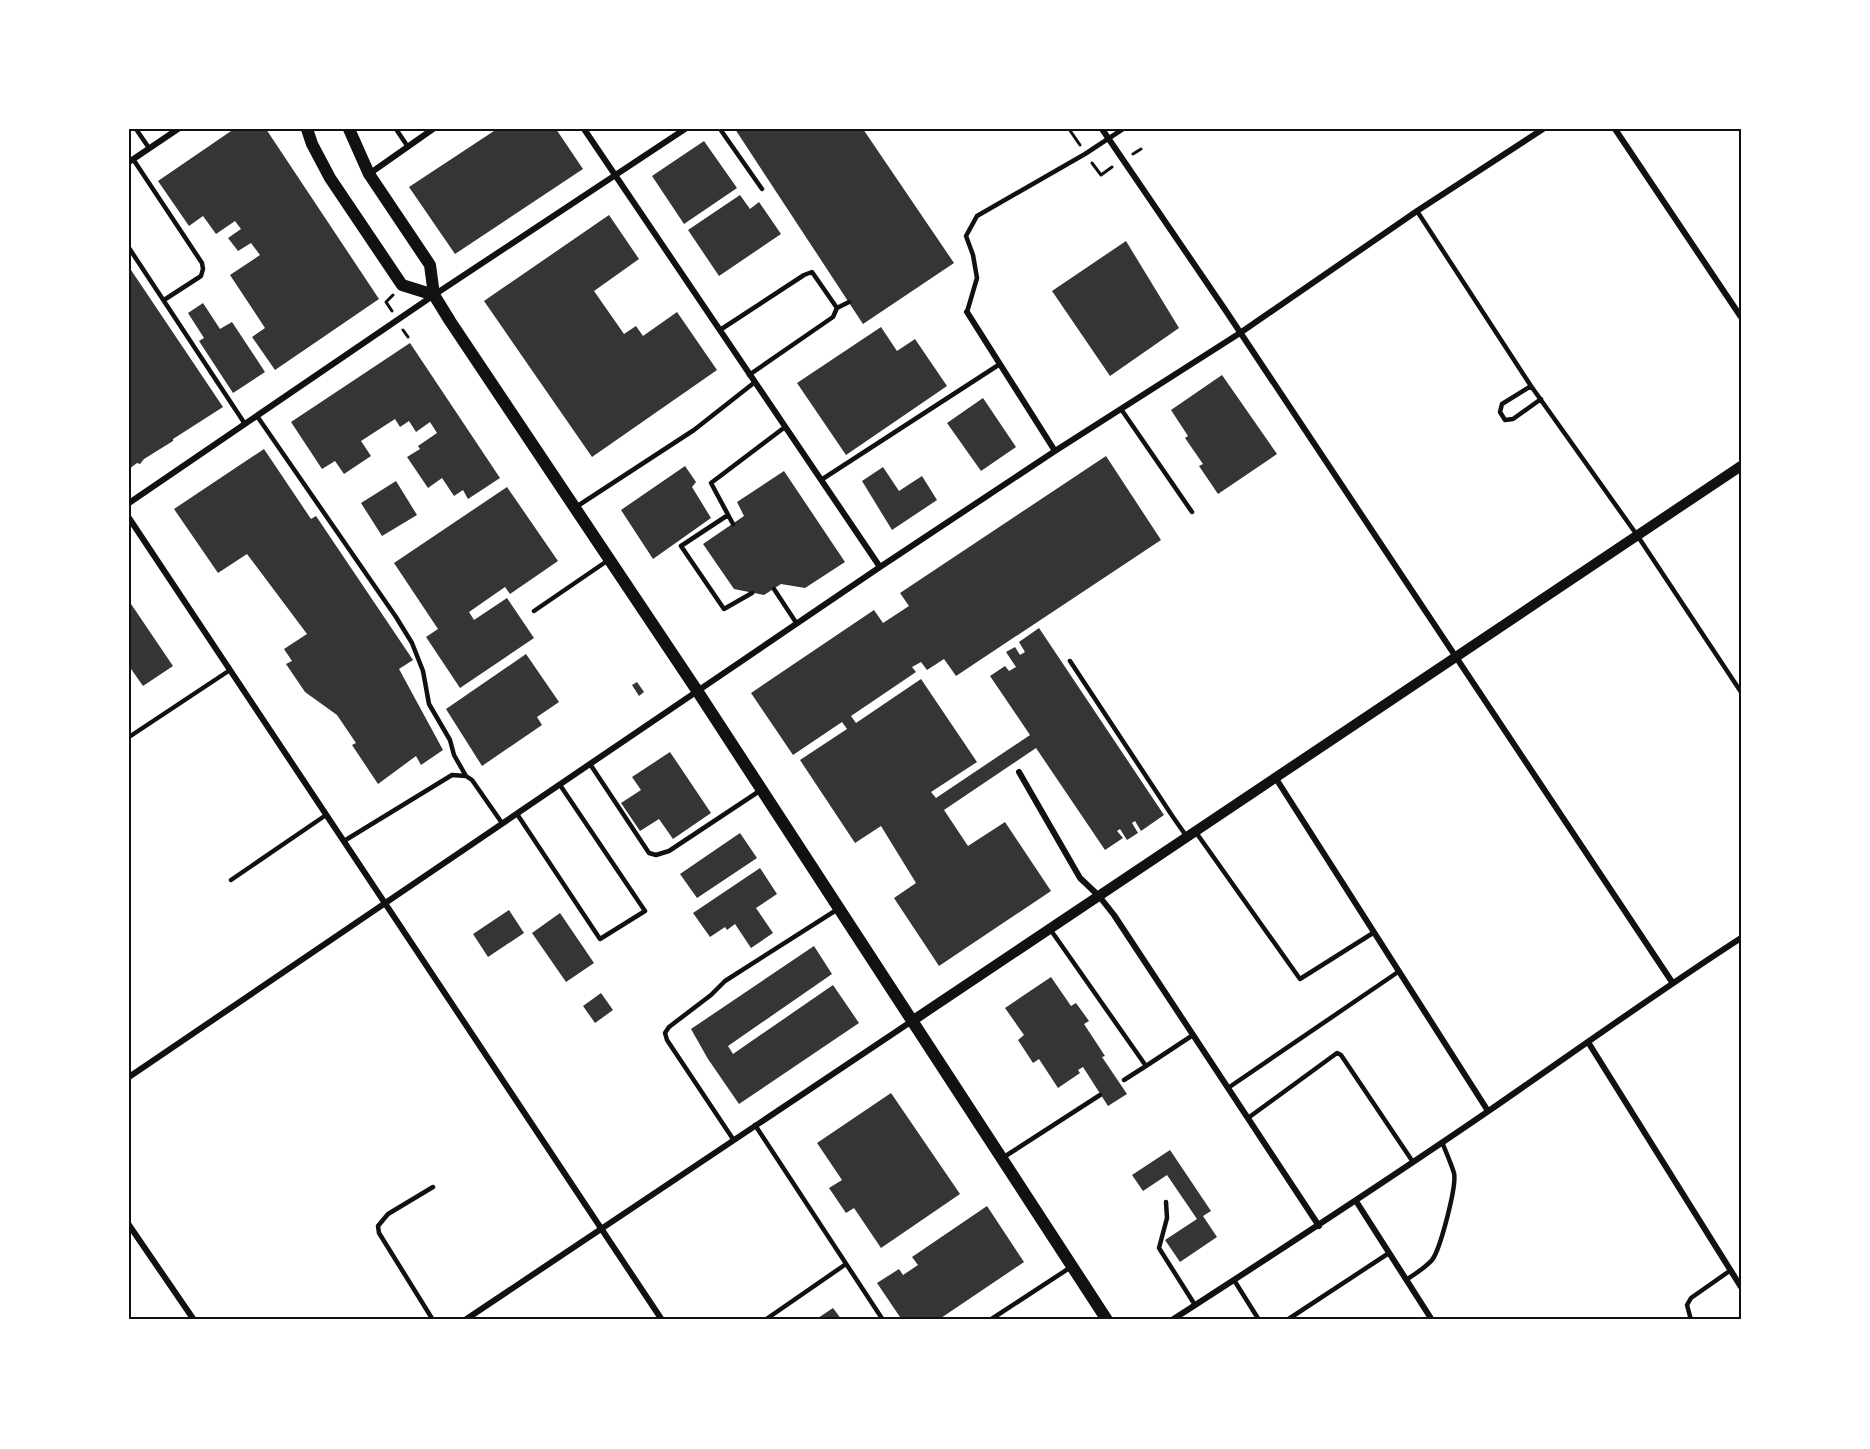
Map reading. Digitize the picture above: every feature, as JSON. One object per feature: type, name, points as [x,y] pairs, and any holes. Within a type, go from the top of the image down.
[{"type":"main road","points":[[307,129],[312,144],[330,178],[402,285],[434,295]]},
{"type":"main road","points":[[349,129],[369,174],[430,265],[434,295],[698,692],[1107,1320]]},
{"type":"street","points":[[131,161],[178,129]]},
{"type":"street","points":[[369,174],[433,129]]},
{"type":"street","points":[[585,129],[880,567]]},
{"type":"street","points":[[129,503],[434,295],[685,129]]},
{"type":"street","points":[[1102,129],[1672,982]]},
{"type":"street","points":[[129,1077],[880,567],[1240,333],[1417,211],[1542,129]]},
{"type":"street","points":[[1615,129],[1741,317]]},
{"type":"street","points":[[967,312],[1055,452]]},
{"type":"street","points":[[465,1320],[1741,466]]},
{"type":"street","points":[[129,518],[662,1320]]},
{"type":"street","points":[[1019,772],[1080,878],[1099,896],[1114,915],[1319,1226]]},
{"type":"street","points":[[1275,777],[1488,1111]]},
{"type":"street","points":[[1172,1320],[1319,1226],[1672,982],[1741,938]]},
{"type":"street","points":[[1588,1042],[1741,1287]]},
{"type":"street","points":[[1356,1201],[1432,1320]]},
{"type":"street","points":[[129,1225],[194,1320]]},
{"type":"lane","points":[[136,129],[149,148]]},
{"type":"lane","points":[[396,129],[408,147]]},
{"type":"lane","points":[[720,129],[762,189]]},
{"type":"lane","points":[[967,312],[977,278],[973,255],[966,236],[977,216],[1123,129]]},
{"type":"lane","points":[[131,161],[202,263],[201,276],[164,300]]},
{"type":"lane","points":[[1417,211],[1531,386],[1637,535],[1741,692]]},
{"type":"lane","points":[[129,248],[245,424]]},
{"type":"lane","points":[[720,330],[804,274],[812,272],[837,308]]},
{"type":"lane","points":[[749,375],[833,317],[837,308],[849,302]]},
{"type":"lane","points":[[821,480],[1000,364]]},
{"type":"lane","points":[[576,507],[694,429],[754,382]]},
{"type":"lane","points":[[1531,386],[1503,404],[1500,412],[1505,420],[1513,419],[1541,399]]},
{"type":"lane","points":[[1121,409],[1192,513]]},
{"type":"lane","points":[[256,416],[412,643],[423,670],[429,704],[450,740],[454,755],[466,776],[472,780],[502,823]]},
{"type":"lane","points":[[733,524],[711,483],[785,427]]},
{"type":"lane","points":[[728,515],[681,546],[724,609],[752,593]]},
{"type":"lane","points":[[534,611],[610,559]]},
{"type":"lane","points":[[774,589],[797,624]]},
{"type":"lane","points":[[1070,661],[1173,817],[1191,834],[1300,980],[1373,933]]},
{"type":"lane","points":[[129,737],[230,670]]},
{"type":"lane","points":[[590,764],[649,853],[656,855],[669,851],[761,790]]},
{"type":"lane","points":[[344,841],[452,775],[466,776]]},
{"type":"lane","points":[[517,814],[600,939],[645,911],[560,785]]},
{"type":"lane","points":[[231,880],[326,815]]},
{"type":"lane","points":[[733,1139],[667,1040],[665,1033],[669,1027],[711,995],[725,981],[838,909]]},
{"type":"lane","points":[[1050,929],[1146,1066]]},
{"type":"lane","points":[[1228,1088],[1398,972]]},
{"type":"lane","points":[[1124,1080],[1193,1035]]},
{"type":"lane","points":[[1248,1118],[1338,1053],[1413,1162]]},
{"type":"lane","points":[[1002,1159],[1100,1095]]},
{"type":"lane","points":[[755,1125],[883,1320]]},
{"type":"lane","points":[[1406,1280],[1431,1261],[1436,1254],[1444,1228],[1455,1182],[1442,1142]]},
{"type":"lane","points":[[433,1187],[388,1214],[378,1226],[379,1233],[433,1320]]},
{"type":"lane","points":[[1166,1202],[1167,1218],[1159,1248],[1195,1305]]},
{"type":"lane","points":[[1287,1320],[1389,1253]]},
{"type":"lane","points":[[765,1320],[846,1264]]},
{"type":"lane","points":[[990,1320],[1071,1266]]},
{"type":"lane","points":[[1691,1320],[1687,1305],[1691,1298],[1731,1270]]},
{"type":"lane","points":[[1234,1280],[1259,1320]]},
{"type":"path","points":[[1069,129],[1078,141]]},
{"type":"building","points":[[234,129],[266,129],[379,299],[275,370],[252,337],[265,328],[230,275],[260,255],[251,243],[238,251],[228,238],[241,229],[235,221],[216,234],[203,216],[189,226],[158,181]]},
{"type":"building","points":[[497,129],[556,129],[583,169],[455,254],[409,187]]},
{"type":"building","points":[[735,129],[863,129],[954,263],[863,324]]},
{"type":"building","points":[[704,141],[737,188],[684,224],[652,176]]},
{"type":"building","points":[[740,195],[750,209],[759,202],[781,234],[719,276],[688,230]]},
{"type":"building","points":[[609,215],[639,259],[594,291],[624,334],[636,326],[643,336],[677,312],[717,370],[592,457],[484,301]]},
{"type":"building","points":[[1126,241],[1179,328],[1110,376],[1052,291]]},
{"type":"building","points":[[129,267],[223,407],[173,439],[140,464],[137,463],[129,469]]},
{"type":"building","points":[[203,303],[220,329],[232,322],[265,372],[233,393],[199,341],[204,338],[188,313]]},
{"type":"building","points":[[881,327],[897,351],[915,339],[947,386],[846,455],[797,383]]},
{"type":"building","points":[[410,343],[500,478],[468,499],[463,490],[454,496],[442,478],[428,488],[407,457],[420,449],[418,446],[437,433],[430,422],[416,432],[409,421],[400,427],[395,419],[361,441],[371,456],[344,474],[335,461],[322,469],[291,422]]},
{"type":"building","points":[[1222,375],[1277,454],[1218,494],[1199,466],[1203,464],[1185,438],[1188,436],[1171,410]]},
{"type":"building","points":[[983,398],[1016,447],[981,471],[947,423]]},
{"type":"building","points":[[264,449],[311,519],[316,516],[413,660],[399,669],[443,750],[421,765],[416,756],[378,784],[352,745],[356,743],[337,715],[305,692],[286,664],[292,661],[284,649],[307,634],[247,554],[218,573],[174,509]]},
{"type":"building","points":[[1106,456],[1161,540],[956,676],[944,659],[927,670],[921,662],[912,667],[916,672],[851,716],[856,723],[921,679],[977,762],[931,792],[936,798],[1030,735],[990,676],[1005,666],[1009,671],[1016,667],[1006,652],[1015,647],[1020,655],[1025,652],[1019,642],[1039,628],[1164,815],[1141,831],[1135,821],[1132,823],[1138,833],[1127,840],[1120,829],[1117,831],[1123,838],[1105,850],[1036,748],[944,810],[968,846],[1005,822],[1051,891],[939,966],[894,898],[916,883],[881,826],[855,843],[800,760],[847,729],[842,722],[793,755],[751,693],[874,610],[883,623],[909,606],[900,593]]},
{"type":"building","points":[[685,466],[696,482],[692,487],[711,518],[653,559],[621,510]]},
{"type":"building","points":[[883,467],[899,491],[922,476],[937,500],[892,530],[862,481]]},
{"type":"building","points":[[784,471],[845,562],[805,588],[781,584],[764,595],[734,589],[703,544],[744,516],[737,502]]},
{"type":"building","points":[[396,481],[417,515],[382,536],[361,503]]},
{"type":"building","points":[[507,487],[558,561],[510,594],[505,587],[469,612],[474,620],[507,598],[534,638],[460,688],[426,637],[438,629],[394,563]]},
{"type":"building","points":[[129,601],[173,666],[143,686],[129,666]]},
{"type":"building","points":[[526,654],[559,702],[537,717],[542,725],[482,766],[446,709]]},
{"type":"building","points":[[637,682],[644,692],[639,696],[632,685]]},
{"type":"building","points":[[670,752],[711,813],[673,839],[659,819],[640,831],[621,803],[641,790],[632,777]]},
{"type":"building","points":[[740,833],[757,858],[697,898],[680,874]]},
{"type":"building","points":[[760,868],[777,894],[756,908],[773,933],[751,948],[735,924],[727,930],[725,927],[710,937],[693,913]]},
{"type":"building","points":[[509,910],[524,933],[488,957],[473,934]]},
{"type":"building","points":[[560,913],[594,963],[566,982],[532,933]]},
{"type":"building","points":[[814,946],[832,974],[728,1046],[733,1054],[833,985],[859,1023],[739,1104],[708,1059],[691,1029]]},
{"type":"building","points":[[1051,977],[1071,1006],[1076,1003],[1089,1021],[1084,1024],[1105,1056],[1102,1057],[1127,1094],[1108,1106],[1083,1067],[1078,1070],[1080,1073],[1058,1088],[1039,1059],[1033,1063],[1018,1040],[1024,1035],[1005,1008]]},
{"type":"building","points":[[601,993],[613,1010],[595,1023],[583,1006]]},
{"type":"building","points":[[891,1093],[960,1194],[881,1248],[854,1208],[846,1213],[829,1188],[842,1180],[817,1143]]},
{"type":"building","points":[[1170,1150],[1211,1211],[1203,1216],[1217,1237],[1180,1262],[1165,1240],[1197,1219],[1167,1175],[1143,1191],[1132,1175]]},
{"type":"building","points":[[987,1206],[1024,1262],[938,1320],[902,1320],[877,1283],[899,1269],[903,1275],[918,1265],[912,1257]]},
{"type":"building","points":[[833,1308],[842,1320],[815,1320]]}]
